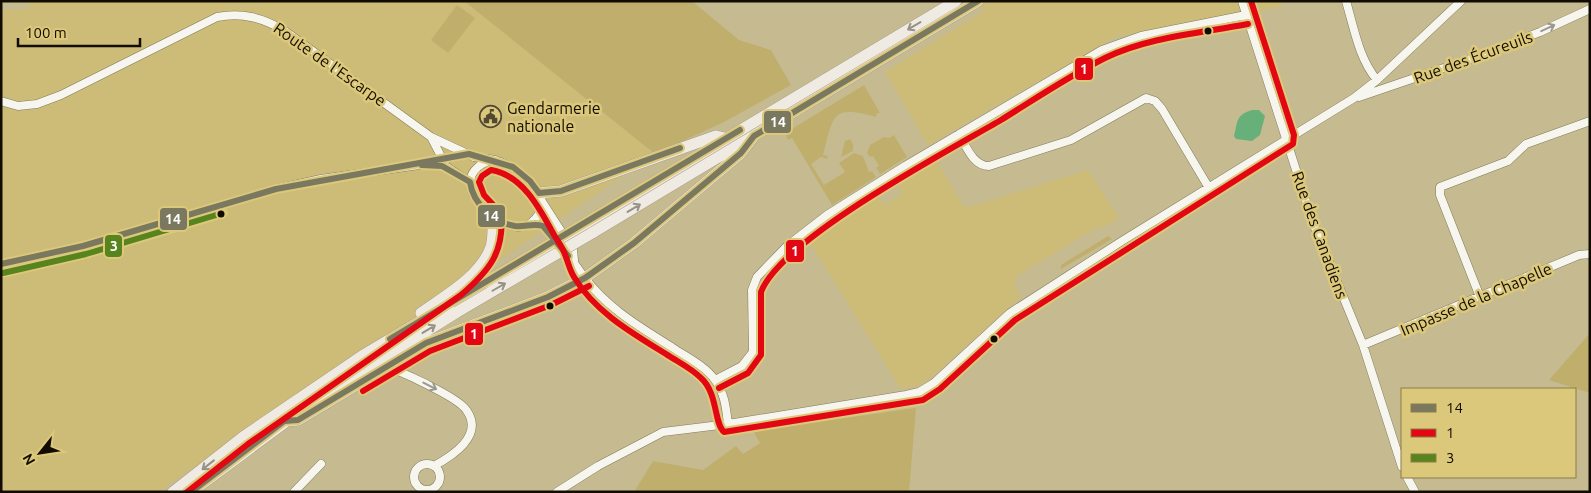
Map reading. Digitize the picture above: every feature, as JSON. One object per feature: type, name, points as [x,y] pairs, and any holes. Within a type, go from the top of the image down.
[{"type":"main road","points":[[362,356],[486,282],[589,228],[754,136],[978,1]]},
{"type":"main road","points":[[191,492],[284,421],[377,360],[457,312],[726,138],[955,2]]},
{"type":"main road","points":[[540,196],[561,191],[716,136],[726,138]]},
{"type":"main road","points":[[284,421],[298,420],[426,343],[548,297],[585,278],[634,243],[741,153],[754,136]]},
{"type":"main road","points":[[173,492],[243,437],[362,356],[456,288],[473,273],[491,246],[493,216]]},
{"type":"street","name":"Rue des Canadiens","points":[[1242,1],[1316,231],[1363,346],[1401,464]]},
{"type":"street","points":[[1346,1],[1360,48],[1370,72],[1377,80]]},
{"type":"street","points":[[557,492],[598,466],[663,432],[728,424],[920,392],[934,383],[1010,313],[1286,138],[1354,98],[1377,80],[1461,1]]},
{"type":"street","name":"Rue des Écureuils","points":[[1354,98],[1379,92],[1540,32],[1590,9]]},
{"type":"street","name":"Route de l'Escarpe","points":[[1,101],[18,106],[37,104],[73,90],[197,26],[218,17],[239,14],[260,18],[285,31],[431,137],[469,154],[495,160]]},
{"type":"street","points":[[715,380],[742,366],[753,352],[752,290],[757,277],[764,267],[827,215],[1102,50],[1121,42],[1246,15]]},
{"type":"street","points":[[960,134],[975,161],[981,166],[989,166],[1071,140],[1146,98],[1155,101],[1162,109],[1209,188]]},
{"type":"street","points":[[1480,297],[1440,195],[1440,187],[1508,162],[1526,144],[1590,121]]},
{"type":"street","name":"Route de l'Escarpe","points":[[431,137],[447,167]]},
{"type":"street","points":[[423,164],[442,158],[469,154]]},
{"type":"street","points":[[470,182],[479,166],[484,162],[495,160],[513,167],[522,173],[540,196],[573,250],[574,260]]},
{"type":"street","points":[[1,264],[83,246],[276,189],[321,179],[433,163],[447,167],[470,182],[477,200],[493,216],[511,225],[523,226],[530,224],[543,226],[565,254],[574,260],[595,292],[626,319],[700,365],[715,380],[725,401],[728,424]]},
{"type":"street","points":[[530,224],[539,214],[540,196]]},
{"type":"street","name":"Impasse de la Chapelle","points":[[1363,346],[1579,255],[1590,254]]},
{"type":"street","points":[[386,367],[398,370],[438,390],[467,409],[471,420],[467,442],[457,452],[434,466],[422,465],[415,471],[414,479],[417,486],[425,491],[433,488],[443,476],[434,466]]},
{"type":"street","points":[[294,492],[321,464]]},
{"type":"street","points":[[1408,478],[1415,492]]},
{"type":"shaded area","points":[[30,1],[360,1],[375,4],[376,1],[464,1],[655,154],[158,492],[1,492],[1,10],[29,9]]},
{"type":"shaded area","points":[[464,1],[692,1],[739,40],[771,50],[791,85],[724,122],[655,154]]},
{"type":"shaded area","points":[[975,1],[1285,1],[1281,6],[1246,15],[1117,36],[928,145],[885,72],[984,11]]},
{"type":"shaded area","points":[[457,5],[475,18],[448,53],[431,40]]},
{"type":"shaded area","points":[[864,85],[880,113],[877,113],[876,117],[850,112],[837,116],[830,130],[823,155],[828,156],[827,159],[821,157],[811,164],[824,185],[845,172],[839,163],[854,153],[863,156],[869,172],[872,171],[876,177],[832,205],[792,138],[788,140],[785,133]]},
{"type":"shaded area","points":[[1252,110],[1259,110],[1265,116],[1260,135],[1252,141],[1236,139],[1234,136],[1238,120],[1243,114]]},
{"type":"shaded area","points":[[894,135],[907,157],[880,174],[876,168],[879,166],[873,156],[870,157],[867,153],[870,145],[884,137],[889,138]]},
{"type":"shaded area","points":[[850,139],[853,144],[853,151],[841,157],[845,141]]},
{"type":"shaded area","points":[[933,156],[965,208],[1088,170],[1120,220],[1117,219],[1101,229],[1099,226],[1017,276],[1014,285],[1021,297],[929,379],[921,385],[901,389],[807,238],[867,197],[880,199],[884,205],[902,194],[899,188],[904,175]]},
{"type":"shaded area","points":[[1108,236],[1112,239],[1061,269],[1061,265]]},
{"type":"shaded area","points":[[1590,333],[1590,393],[1549,380]]},
{"type":"shaded area","points":[[916,408],[909,492],[634,492],[653,461],[703,470],[736,446],[743,454],[760,443],[753,431]]},
{"type":"transit line","name":"14","points":[[191,492],[284,421],[298,420],[426,343],[548,297],[585,278],[634,243],[741,153],[754,136],[978,1]]},
{"type":"transit line","name":"1","points":[[187,492],[248,444],[461,295],[480,278],[493,260],[502,227],[501,213],[484,195],[479,182],[482,176],[491,170],[512,178],[521,185],[535,203],[562,247],[574,277],[592,301],[627,330],[689,368],[701,378],[710,392],[721,428],[724,432],[923,400],[940,389],[1015,320],[1293,144],[1294,135],[1251,1]]},
{"type":"transit line","name":"1","points":[[719,388],[748,373],[761,355],[761,292],[775,271],[799,247],[832,222],[907,174],[1105,58],[1157,40],[1248,24]]},
{"type":"transit line","name":"14","points":[[390,339],[740,130]]},
{"type":"transit line","name":"14","points":[[1,264],[83,246],[276,189],[469,154],[513,167],[530,181],[539,193],[561,191],[680,148]]},
{"type":"transit line","name":"14","points":[[422,165],[442,166],[470,182],[475,198],[492,217],[515,226],[543,226],[568,256]]},
{"type":"transit line","name":"3","points":[[3,273],[86,254],[223,213]]},
{"type":"transit line","name":"1","points":[[363,391],[430,351],[551,305],[589,286]]},
{"type":"place","name":"Gendarmerie nationale","points":[[491,117]]}]
